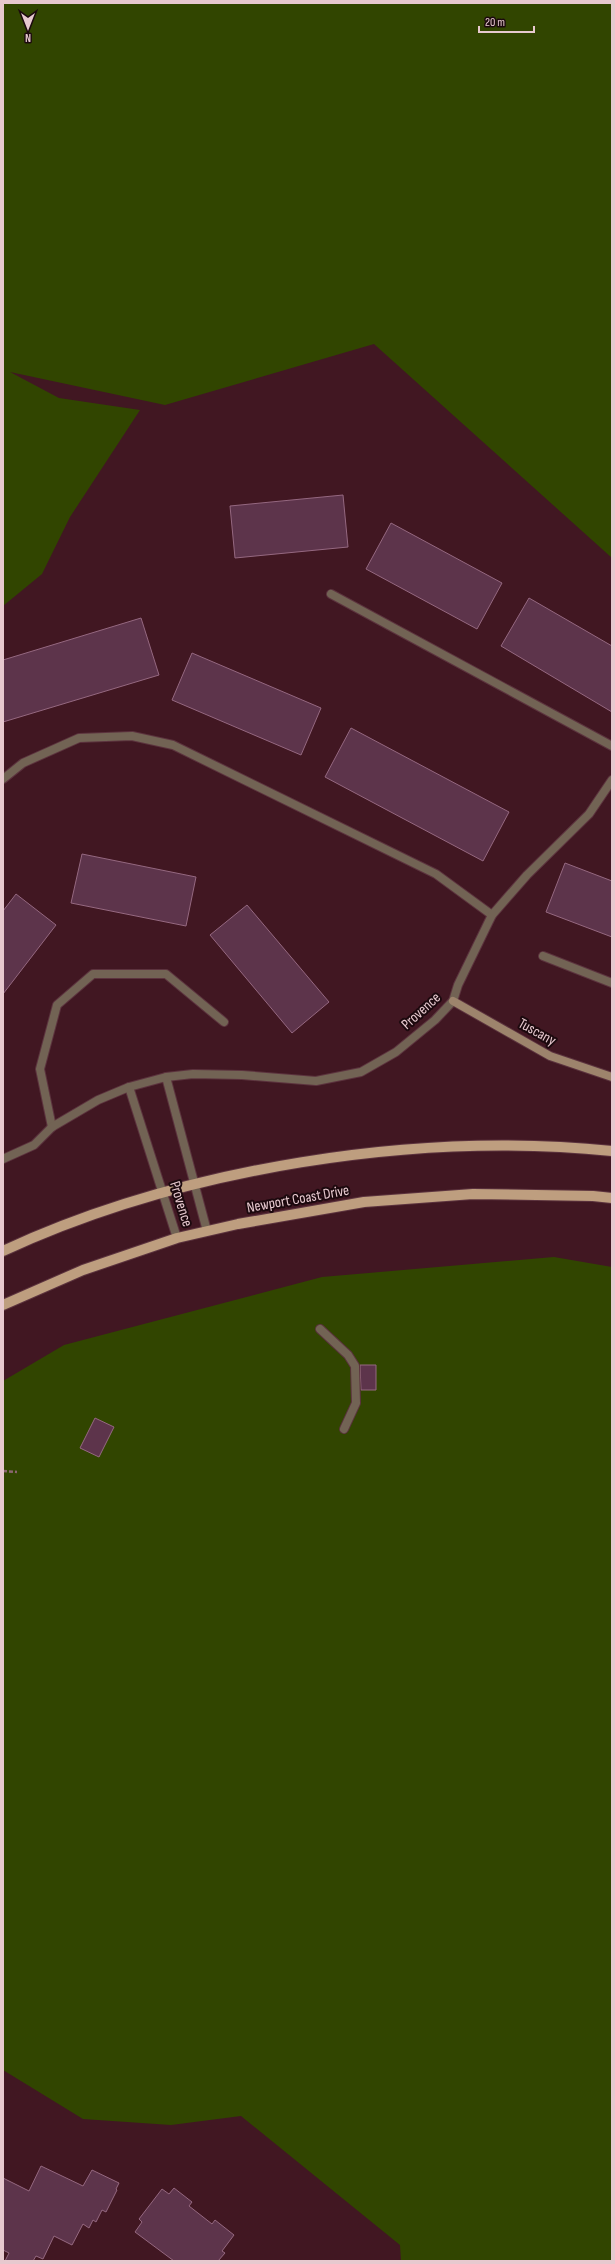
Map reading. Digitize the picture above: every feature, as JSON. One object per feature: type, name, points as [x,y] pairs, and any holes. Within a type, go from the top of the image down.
[{"type":"main road","points":[[3,1251],[51,1229],[163,1192],[264,1169],[394,1151],[496,1146],[612,1151]]},
{"type":"main road","name":"Newport Coast Drive","points":[[3,1305],[82,1270],[177,1238],[364,1202],[473,1194],[593,1196],[612,1198]]},
{"type":"street","points":[[332,594],[612,746]]},
{"type":"street","points":[[3,779],[23,763],[79,738],[132,736],[173,745],[436,874],[492,915]]},
{"type":"street","name":"Provence","points":[[3,1159],[34,1145],[52,1127],[98,1100],[129,1087],[166,1077],[193,1074],[235,1074],[316,1081],[361,1072],[396,1052],[435,1020],[453,1001],[458,985],[492,915],[527,875],[589,814],[612,780]]},
{"type":"street","points":[[542,956],[612,982]]},
{"type":"street","points":[[52,1127],[40,1068],[58,1005],[93,974],[166,974],[224,1022]]},
{"type":"street","name":"Tuscany","points":[[453,1001],[550,1056],[612,1077]]},
{"type":"street","name":"Provence","points":[[166,1077],[207,1232]]},
{"type":"street","name":"Provence","points":[[129,1087],[177,1238]]},
{"type":"street","points":[[320,1329],[348,1354],[355,1366],[356,1403],[344,1429]]},
{"type":"path","points":[[3,1471],[18,1472]]},
{"type":"green space","points":[[3,3],[612,3],[612,558],[374,344],[165,405],[10,372],[59,398],[140,410],[70,517],[42,574],[3,606]]},
{"type":"green space","points":[[554,1257],[612,1267],[612,2261],[401,2261],[400,2245],[241,2116],[171,2125],[83,2119],[3,2070],[3,1381],[64,1345],[322,1277]]},
{"type":"building","points":[[343,495],[348,547],[235,558],[230,506]]},
{"type":"building","points":[[391,523],[502,583],[477,629],[366,569]]},
{"type":"building","points":[[529,598],[612,646],[612,712],[501,646]]},
{"type":"building","points":[[141,618],[159,675],[3,722],[3,660]]},
{"type":"building","points":[[192,653],[321,708],[301,755],[172,700]]},
{"type":"building","points":[[351,728],[509,812],[483,861],[325,777]]},
{"type":"building","points":[[82,854],[196,877],[186,926],[71,903]]},
{"type":"building","points":[[565,863],[612,881],[612,937],[546,912]]},
{"type":"building","points":[[16,894],[56,925],[3,994],[3,911]]},
{"type":"building","points":[[247,905],[329,1002],[292,1033],[210,935]]},
{"type":"building","points":[[360,1365],[376,1365],[376,1390],[361,1390]]},
{"type":"building","points":[[95,1418],[114,1427],[99,1457],[80,1448]]},
{"type":"building","points":[[41,2166],[83,2186],[92,2170],[119,2183],[106,2212],[102,2210],[96,2222],[93,2220],[89,2228],[83,2224],[72,2245],[54,2236],[43,2259],[36,2256],[33,2261],[5,2261],[9,2253],[3,2250],[3,2178],[29,2191]]},
{"type":"building","points":[[174,2188],[192,2202],[189,2206],[212,2224],[215,2220],[234,2235],[222,2251],[225,2253],[218,2261],[174,2261],[135,2232],[142,2222],[139,2219],[162,2189],[169,2194]]}]
